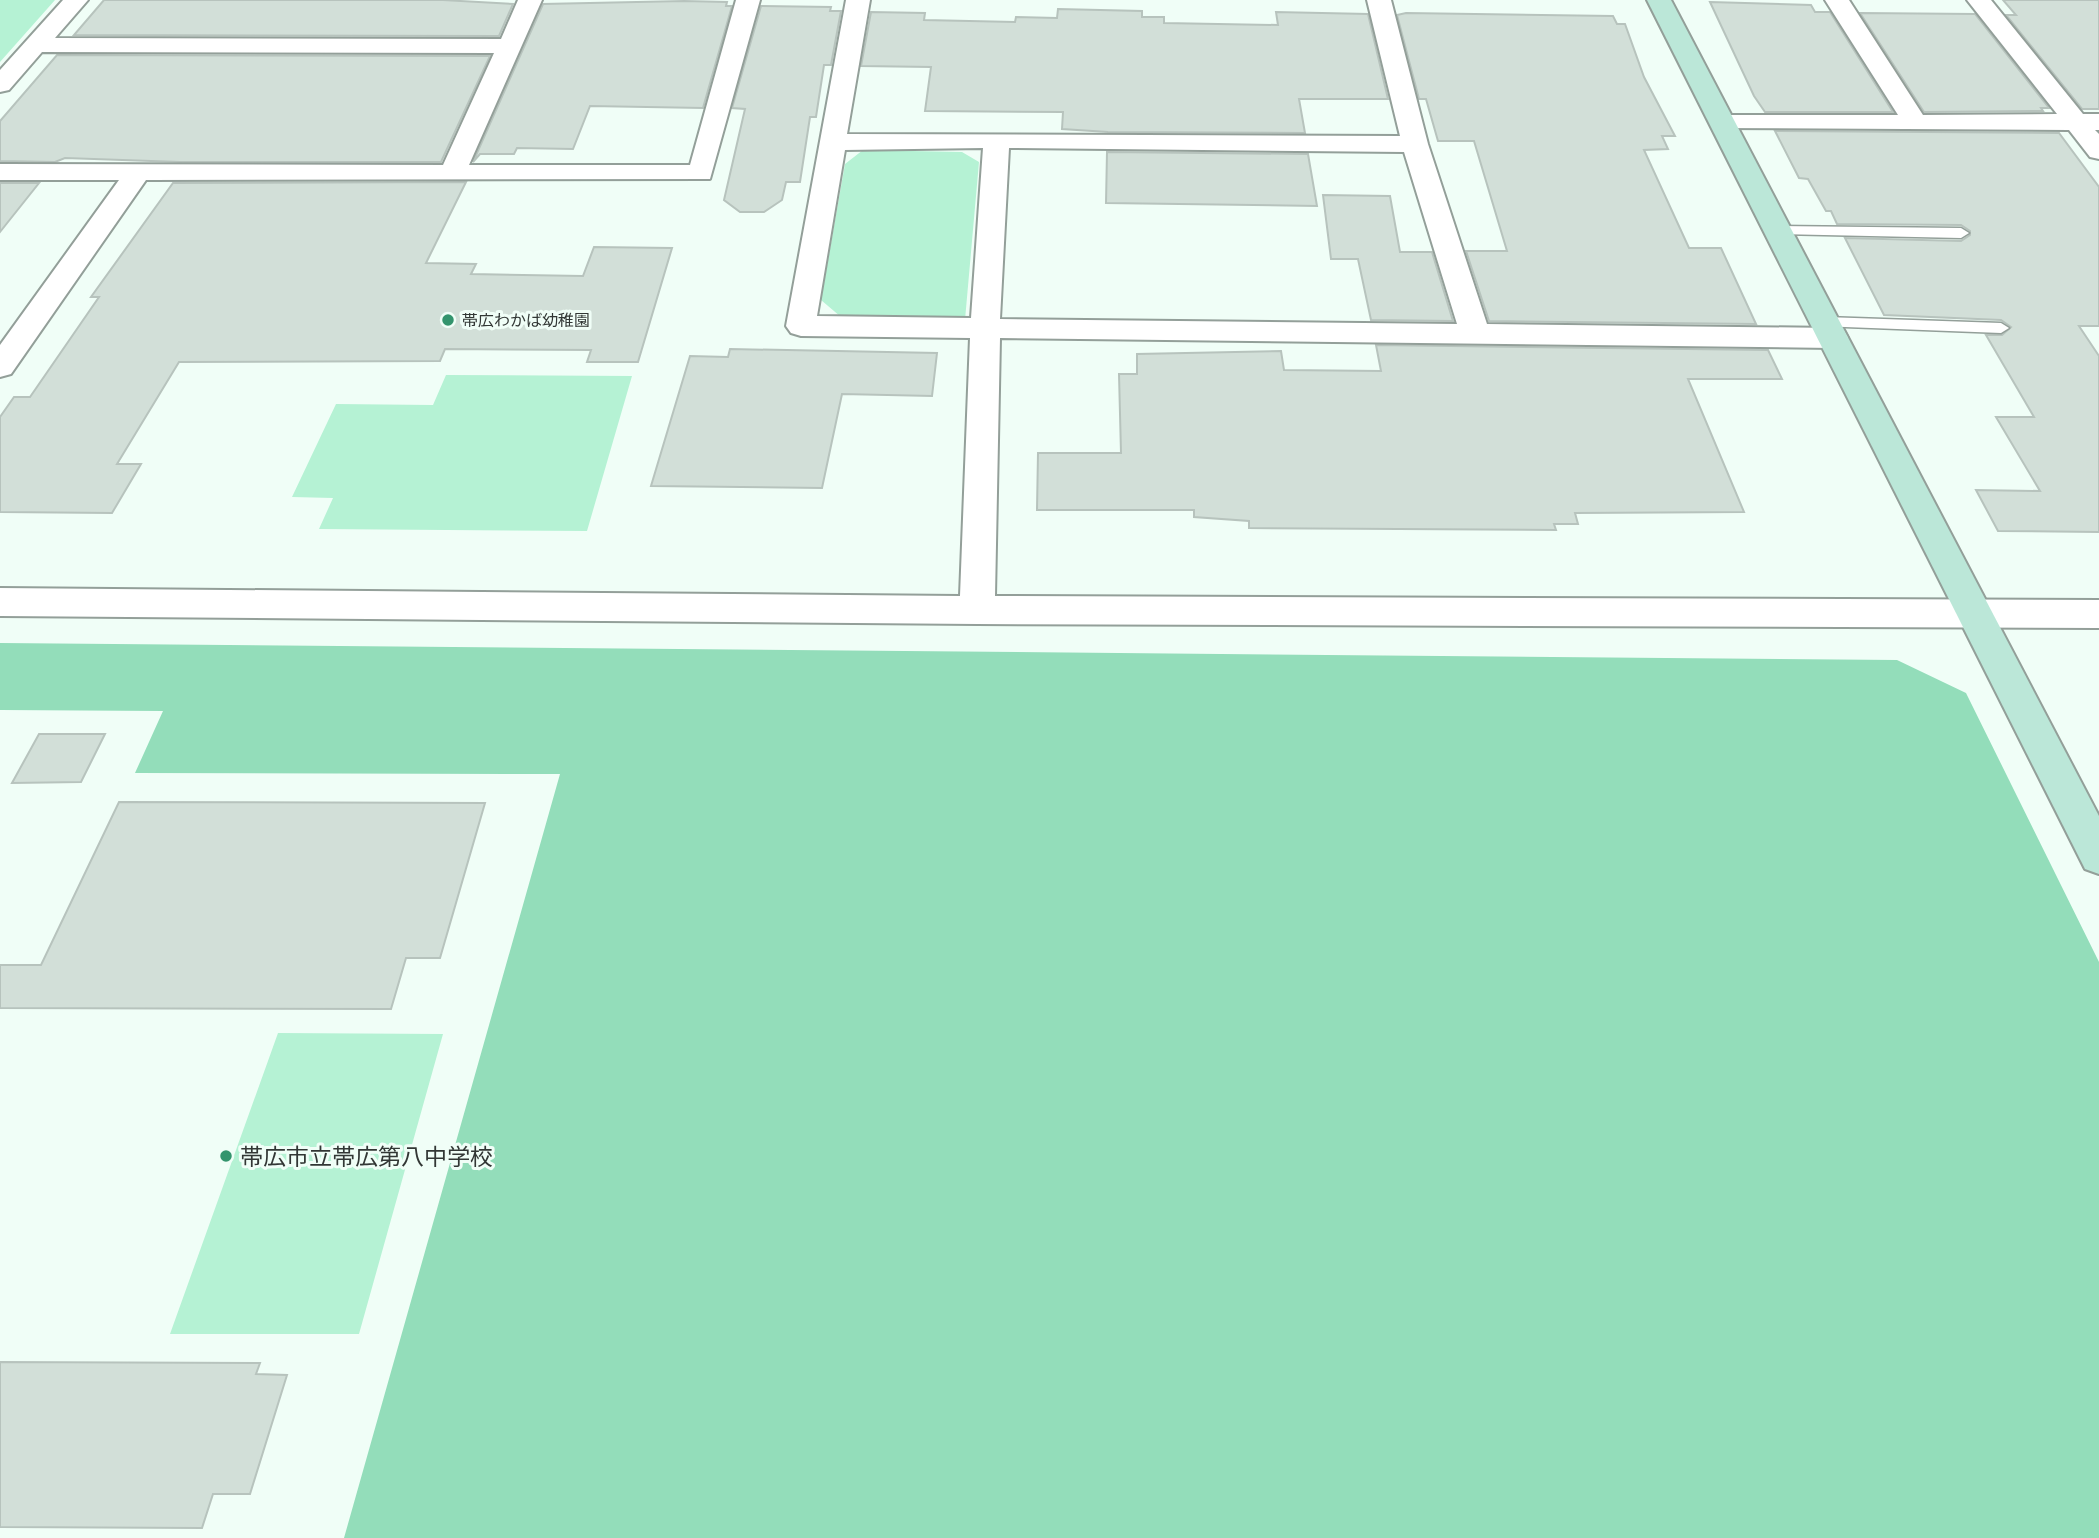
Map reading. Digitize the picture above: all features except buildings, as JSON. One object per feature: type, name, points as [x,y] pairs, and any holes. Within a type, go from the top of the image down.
[{"type":"street","points":[[0,85],[76,0]]},
{"type":"street","points":[[453,172],[530,0]]},
{"type":"street","points":[[0,172],[701,173],[748,0]]},
{"type":"street","points":[[858,0],[801,326],[1474,331],[1829,330]]},
{"type":"street","points":[[1379,0],[1415,144],[1474,331]]},
{"type":"street","points":[[1659,0],[2099,856]]},
{"type":"street","points":[[1837,0],[1915,122]]},
{"type":"street","points":[[1979,0],[2087,122],[2099,150]]},
{"type":"street","points":[[37,45],[508,46]]},
{"type":"street","points":[[1723,123],[2087,122]]},
{"type":"street","points":[[834,142],[996,140],[1415,144]]},
{"type":"street","points":[[977,610],[985,328],[996,140]]},
{"type":"street","points":[[5,351],[139,172]]},
{"type":"street","points":[[0,603],[977,610],[1974,611],[2099,614]]},
{"type":"lane","points":[[1778,231],[1961,233]]},
{"type":"lane","points":[[1829,330],[2001,328]]},
{"type":"green space","points":[[0,0],[55,0],[0,62]]},
{"type":"green space","points":[[863,150],[962,152],[979,162],[965,320],[841,317],[821,300],[845,164]]},
{"type":"green space","points":[[446,375],[632,376],[587,531],[319,529],[333,498],[292,497],[336,404],[433,405]]},
{"type":"green space","points":[[0,643],[1897,660],[1966,693],[2099,962],[2099,1538],[344,1538],[560,774],[135,773],[163,711],[0,710]]},
{"type":"green space","points":[[278,1033],[443,1034],[359,1334],[170,1334]]},
{"type":"place","name":"帯広わかば幼稚園","points":[[448,320]]},
{"type":"place","name":"帯広市立帯広第八中学校","points":[[226,1156]]}]
